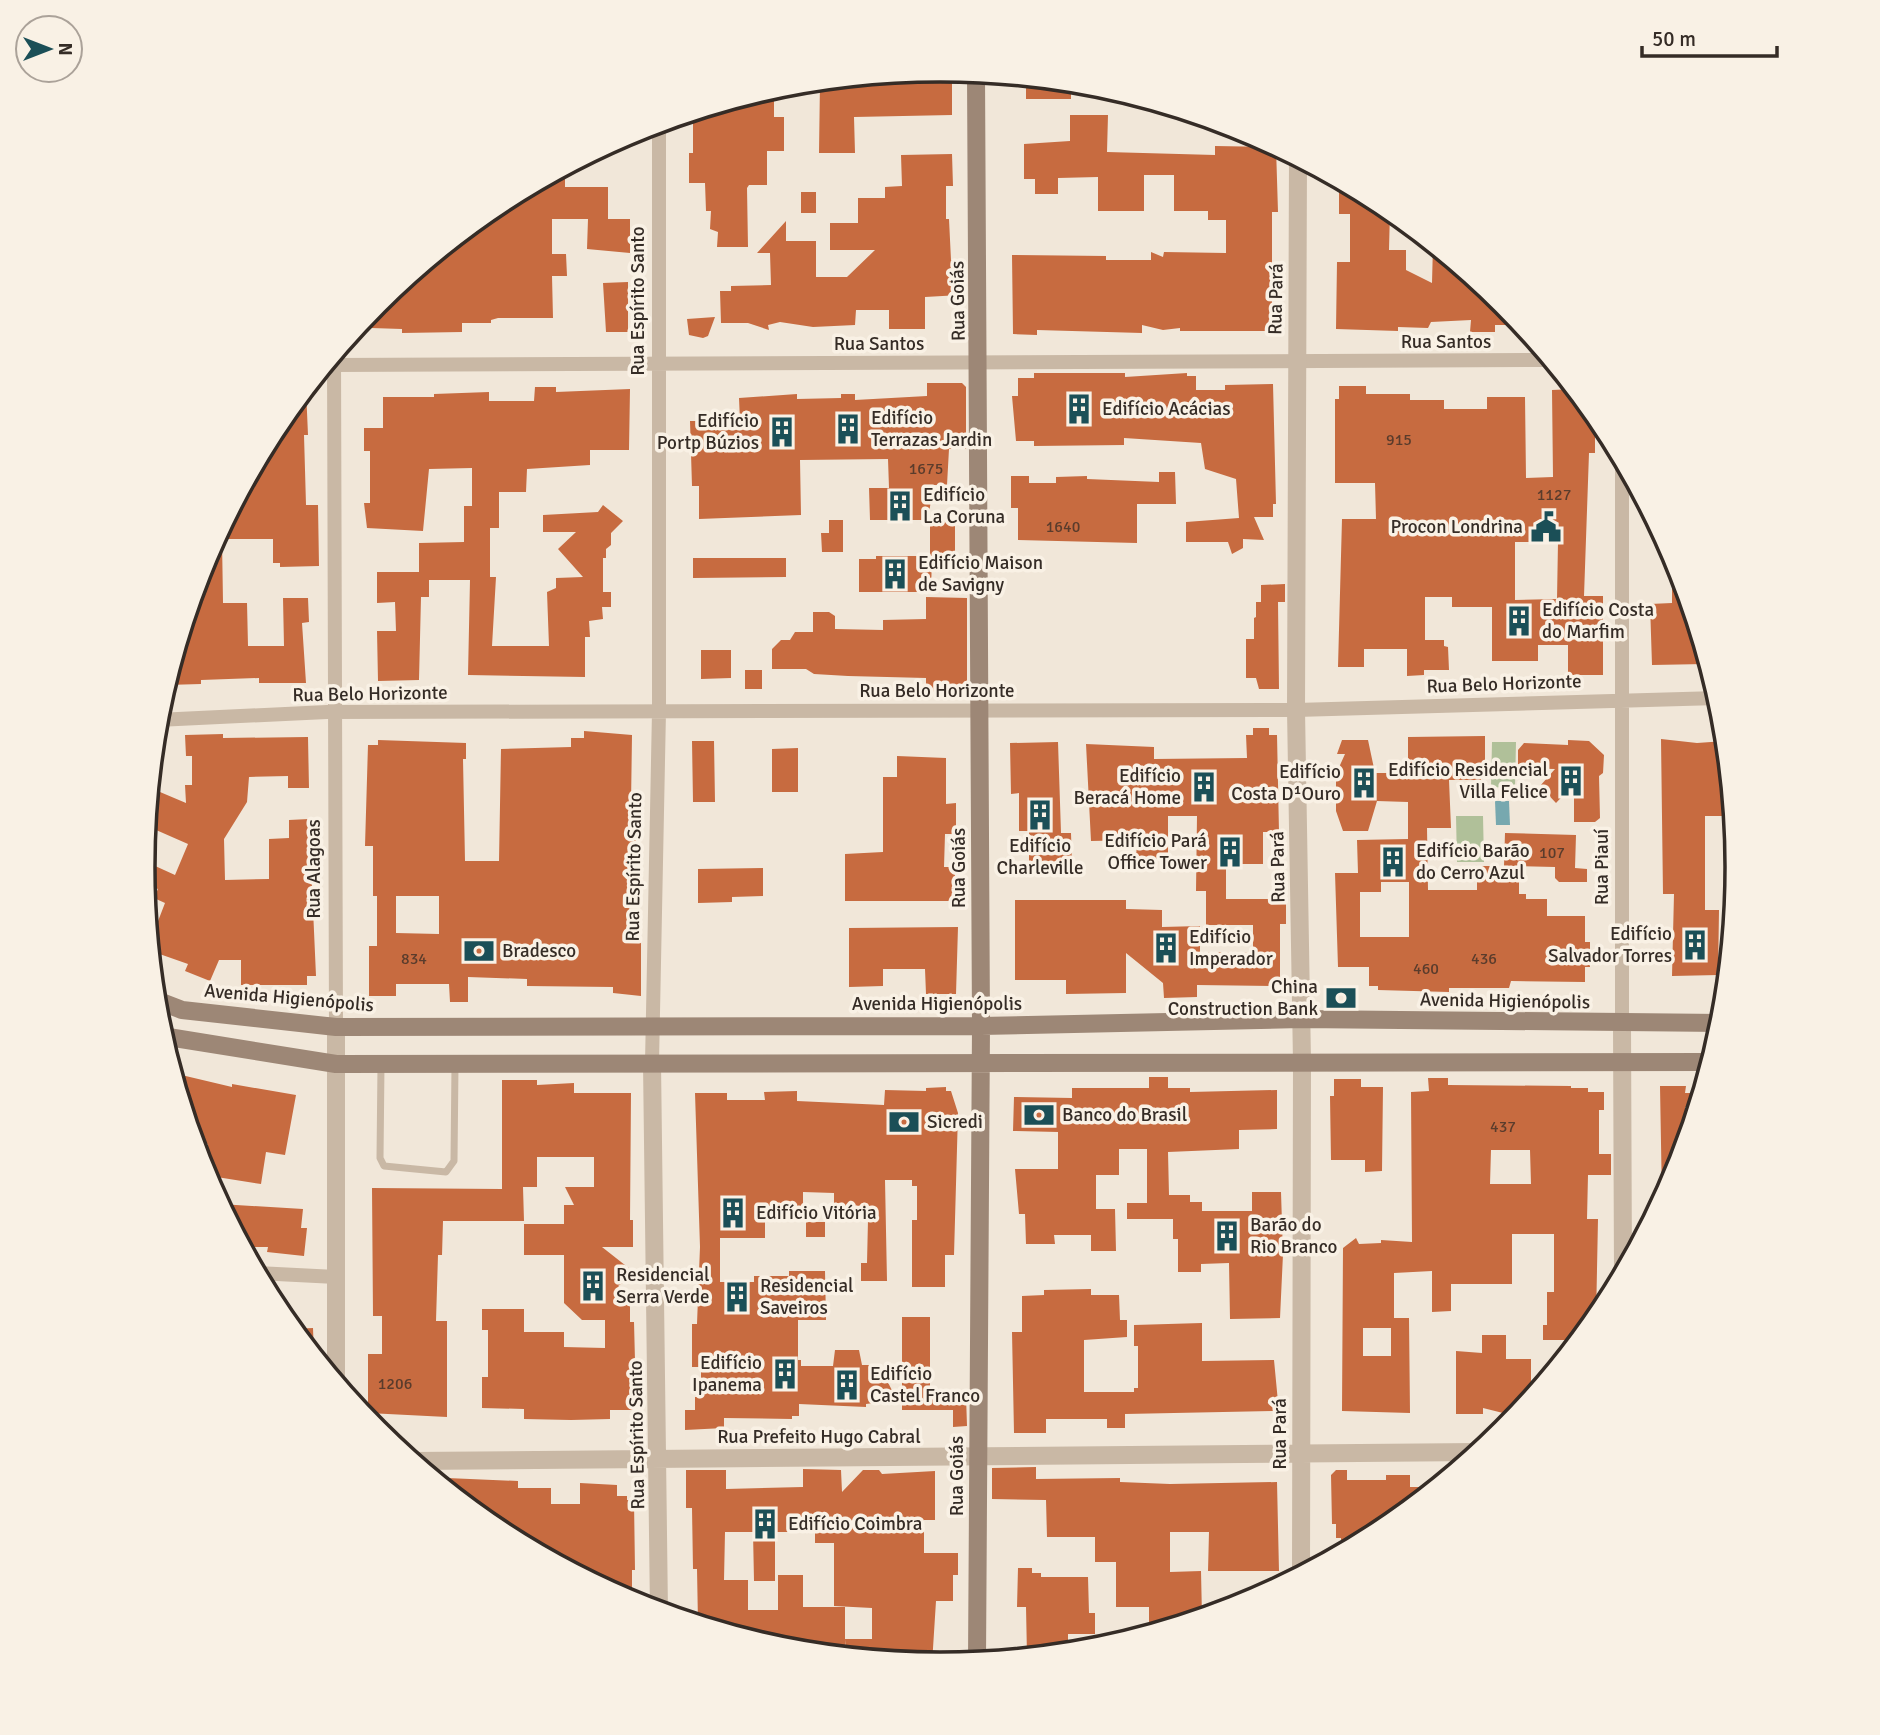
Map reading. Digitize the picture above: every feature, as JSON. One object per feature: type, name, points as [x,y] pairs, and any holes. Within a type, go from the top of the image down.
[{"type":"main road","name":"Rua Goiás","points":[[976,83],[980,362],[981,1026],[977,1652]]},
{"type":"main road","name":"Avenida Higienópolis","points":[[167,1004],[182,1010],[335,1027],[981,1026],[1301,1019],[1709,1023]]},
{"type":"main road","points":[[174,1038],[335,1064],[1700,1062]]},
{"type":"street","name":"Rua Espírito Santo","points":[[659,135],[659,711],[652,1025],[659,1600]]},
{"type":"street","name":"Rua Pará","points":[[1298,169],[1296,361],[1301,1019],[1301,1565]]},
{"type":"street","name":"Rua Santos","points":[[341,360],[659,364],[1539,360]]},
{"type":"street","name":"Rua Alagoas","points":[[334,369],[336,1368]]},
{"type":"street","name":"Rua Piauí","points":[[1622,479],[1623,1255]]},
{"type":"street","name":"Rua Belo Horizonte","points":[[169,719],[335,712],[1297,710],[1706,698]]},
{"type":"street","points":[[268,1274],[336,1278]]},
{"type":"street","name":"Rua Prefeito Hugo Cabral","points":[[426,1461],[978,1457],[1301,1451],[1464,1452]]},
{"type":"lane","points":[[381,1064],[380,1158],[384,1166],[446,1172],[454,1161],[455,1063]]},
{"type":"green space","points":[[1492,742],[1516,742],[1515,788],[1491,787]]},
{"type":"green space","points":[[1456,816],[1483,816],[1484,862],[1457,862]]},
{"type":"water","points":[[1495,801],[1509,801],[1510,825],[1496,825]]},
{"type":"building","points":[[952,82],[952,115],[854,117],[855,153],[819,153],[820,92],[889,84]]},
{"type":"building","points":[[1026,87],[1071,94],[1071,99],[1026,99]]},
{"type":"building","points":[[774,100],[774,117],[784,117],[784,151],[767,151],[767,185],[749,185],[747,188],[748,247],[717,247],[718,232],[710,229],[711,211],[706,211],[705,183],[689,183],[689,153],[693,153],[693,122]]},
{"type":"building","points":[[1070,115],[1108,115],[1107,152],[1215,155],[1215,146],[1251,147],[1276,158],[1278,212],[1272,212],[1272,331],[1180,331],[1180,328],[1163,330],[1142,325],[1142,333],[1037,330],[1037,335],[1013,334],[1012,255],[1106,256],[1106,260],[1151,260],[1151,252],[1163,257],[1164,252],[1226,253],[1226,220],[1208,220],[1208,211],[1174,211],[1174,175],[1144,175],[1144,211],[1098,211],[1098,177],[1058,178],[1058,194],[1035,194],[1035,179],[1024,179],[1024,144],[1070,141]]},
{"type":"building","points":[[952,154],[953,186],[946,186],[946,219],[949,219],[951,260],[955,260],[955,278],[959,278],[960,295],[925,297],[925,329],[889,329],[889,310],[856,310],[855,325],[813,327],[780,322],[768,325],[769,330],[748,323],[721,323],[720,291],[731,291],[731,286],[771,285],[770,253],[757,253],[786,221],[786,241],[816,241],[816,277],[847,277],[875,250],[830,250],[830,223],[858,223],[858,198],[885,198],[885,187],[902,186],[901,155]]},
{"type":"building","points":[[565,178],[565,187],[608,187],[608,219],[630,219],[630,253],[587,249],[588,219],[552,219],[552,254],[566,254],[567,276],[552,276],[553,318],[498,318],[491,320],[491,323],[462,323],[462,332],[402,333],[402,329],[371,328],[422,277],[462,245],[504,215]]},
{"type":"building","points":[[1339,191],[1390,225],[1389,250],[1406,250],[1406,270],[1432,283],[1433,257],[1458,277],[1507,325],[1495,325],[1495,332],[1470,332],[1471,320],[1431,322],[1428,328],[1398,327],[1398,331],[1336,329],[1337,262],[1350,262],[1350,214],[1339,214]]},
{"type":"building","points":[[801,192],[816,192],[816,213],[801,213]]},
{"type":"building","points":[[628,282],[628,332],[606,332],[603,283]]},
{"type":"building","points":[[715,317],[708,336],[703,338],[689,335],[687,319]]},
{"type":"building","points":[[1034,373],[1125,373],[1125,377],[1187,373],[1187,376],[1196,376],[1196,390],[1225,390],[1225,385],[1273,384],[1276,504],[1273,504],[1273,517],[1254,517],[1264,540],[1243,539],[1243,548],[1232,554],[1228,542],[1186,542],[1186,522],[1239,518],[1236,479],[1205,469],[1201,443],[1124,438],[1124,445],[1034,446],[1034,441],[1016,441],[1012,396],[1018,396],[1018,378],[1034,378]]},
{"type":"building","points":[[927,383],[962,383],[966,387],[966,449],[949,449],[947,485],[926,485],[931,500],[928,520],[870,520],[869,488],[889,488],[888,459],[800,460],[801,515],[699,519],[699,486],[692,486],[690,421],[740,421],[739,398],[797,394],[797,399],[841,398],[841,394],[855,394],[855,400],[927,396]]},
{"type":"building","points":[[1339,386],[1366,386],[1366,394],[1410,394],[1410,400],[1444,400],[1444,409],[1487,409],[1487,397],[1525,397],[1526,478],[1553,477],[1552,390],[1563,389],[1595,434],[1595,453],[1589,453],[1584,596],[1603,596],[1603,675],[1568,675],[1568,645],[1538,645],[1538,661],[1492,661],[1492,607],[1452,607],[1452,597],[1425,597],[1425,640],[1444,640],[1444,646],[1448,647],[1449,670],[1424,670],[1424,675],[1407,676],[1407,649],[1364,649],[1364,667],[1338,667],[1342,519],[1376,519],[1375,483],[1335,483],[1335,399],[1339,399]],"holes":[[[1515,542],[1558,542],[1557,599],[1515,600]]]},
{"type":"building","points":[[535,387],[556,387],[556,392],[630,389],[629,450],[590,450],[590,465],[527,469],[526,492],[499,492],[499,528],[490,528],[490,577],[496,577],[492,646],[549,646],[547,592],[556,588],[556,578],[583,577],[558,549],[576,532],[543,532],[543,515],[598,512],[603,505],[623,521],[611,533],[611,545],[606,549],[606,558],[603,558],[603,592],[611,592],[611,607],[602,607],[603,619],[589,621],[590,637],[585,637],[585,677],[468,675],[470,580],[429,580],[429,597],[421,597],[419,680],[378,681],[377,631],[396,631],[395,602],[377,603],[377,572],[419,572],[419,543],[464,542],[464,506],[472,506],[472,468],[429,469],[423,531],[367,528],[364,503],[370,503],[370,451],[364,451],[364,428],[383,428],[383,397],[434,397],[434,394],[489,392],[489,401],[534,401]]},
{"type":"building","points":[[307,404],[308,435],[304,435],[306,505],[318,505],[319,566],[280,567],[280,563],[273,563],[273,539],[228,539],[260,475]]},
{"type":"building","points":[[1159,472],[1175,472],[1176,504],[1137,504],[1137,543],[1018,540],[1018,508],[1011,508],[1011,476],[1029,476],[1029,483],[1056,483],[1056,477],[1087,476],[1087,479],[1159,482]]},
{"type":"building","points":[[829,520],[843,520],[843,552],[822,552],[821,533],[829,533]]},
{"type":"building","name":"Edifício Maison de Savigny","points":[[930,521],[955,521],[955,556],[932,556],[931,592],[859,592],[859,559],[876,559],[876,556],[930,556]]},
{"type":"building","points":[[222,551],[223,603],[247,603],[248,646],[284,646],[283,598],[308,598],[309,622],[302,623],[306,683],[259,683],[259,678],[201,680],[201,684],[177,685],[196,615]]},
{"type":"building","points":[[693,558],[786,558],[786,577],[693,578]]},
{"type":"building","points":[[1285,584],[1285,602],[1278,602],[1279,689],[1259,689],[1256,678],[1246,678],[1246,639],[1254,639],[1256,602],[1261,602],[1261,585]]},
{"type":"building","points":[[1672,585],[1698,664],[1652,665],[1650,604],[1672,603]]},
{"type":"building","points":[[926,597],[967,598],[965,690],[926,692],[926,678],[848,676],[814,674],[806,669],[772,669],[772,649],[781,640],[790,640],[795,632],[813,632],[813,612],[829,612],[835,616],[835,629],[883,630],[883,620],[926,619]]},
{"type":"building","points":[[701,650],[731,650],[731,678],[701,679]]},
{"type":"building","points":[[745,670],[762,670],[762,689],[745,689]]},
{"type":"building","points":[[1253,728],[1269,728],[1269,735],[1277,735],[1279,832],[1263,832],[1263,864],[1226,864],[1226,899],[1286,899],[1286,924],[1280,924],[1280,986],[1197,985],[1197,997],[1164,998],[1163,983],[1126,953],[1126,993],[1066,994],[1066,980],[1015,980],[1015,900],[1126,900],[1126,909],[1162,910],[1162,927],[1200,926],[1200,952],[1253,953],[1253,925],[1206,925],[1206,891],[1196,891],[1197,816],[1168,816],[1168,860],[1136,860],[1137,840],[1091,841],[1086,744],[1154,747],[1154,759],[1247,758],[1246,735],[1253,735]]},
{"type":"building","points":[[584,731],[632,735],[631,805],[633,817],[639,817],[639,851],[630,862],[629,925],[641,925],[641,996],[613,993],[613,987],[527,986],[527,979],[468,977],[468,1002],[450,1002],[449,984],[396,984],[396,996],[369,996],[369,946],[377,946],[377,896],[373,896],[373,846],[365,846],[368,745],[378,745],[378,740],[466,743],[466,759],[463,759],[465,861],[499,861],[501,749],[571,747],[571,738],[584,738]],"holes":[[[396,896],[439,896],[439,934],[396,933]]]},
{"type":"building","points":[[223,734],[223,738],[308,737],[309,788],[288,788],[288,776],[249,777],[247,802],[224,839],[225,880],[269,879],[269,839],[289,838],[289,820],[309,819],[316,976],[307,976],[307,985],[241,985],[241,960],[219,960],[210,981],[185,971],[188,964],[159,954],[157,925],[165,903],[156,899],[158,889],[155,888],[155,866],[175,875],[188,844],[156,830],[158,797],[160,792],[186,803],[185,785],[192,785],[192,756],[186,756],[185,735]]},
{"type":"building","points":[[1485,736],[1485,770],[1481,770],[1481,780],[1449,780],[1451,828],[1427,828],[1428,890],[1477,890],[1477,866],[1504,866],[1505,833],[1576,835],[1575,868],[1587,869],[1587,882],[1559,882],[1555,878],[1555,867],[1519,866],[1519,894],[1526,894],[1526,899],[1547,899],[1547,916],[1585,916],[1585,942],[1590,942],[1590,967],[1585,967],[1585,982],[1511,981],[1509,988],[1449,988],[1449,992],[1378,990],[1378,986],[1369,986],[1369,967],[1338,967],[1335,873],[1358,873],[1357,840],[1408,839],[1408,802],[1377,801],[1368,831],[1343,831],[1336,811],[1336,774],[1345,754],[1337,754],[1342,740],[1368,740],[1375,773],[1408,773],[1408,737]],"holes":[[[1381,882],[1409,882],[1409,937],[1360,937],[1360,892],[1381,892]]]},
{"type":"building","points":[[1661,739],[1697,743],[1715,742],[1724,816],[1705,816],[1705,910],[1719,910],[1718,975],[1672,976],[1674,894],[1663,894]]},
{"type":"building","name":"Edifício Residencial Villa Felice","points":[[1568,740],[1589,741],[1604,755],[1603,773],[1599,776],[1600,818],[1595,822],[1574,822],[1574,784],[1556,803],[1540,786],[1555,769],[1518,768],[1518,750],[1524,743],[1568,745]]},
{"type":"building","points":[[692,741],[714,741],[715,802],[693,802]]},
{"type":"building","points":[[1058,742],[1061,833],[1071,833],[1072,866],[1029,870],[1029,831],[1019,831],[1019,793],[1011,794],[1010,743]]},
{"type":"building","points":[[798,748],[798,792],[772,792],[772,749]]},
{"type":"building","points":[[897,756],[946,758],[946,804],[956,803],[956,834],[945,834],[944,867],[955,867],[955,901],[845,901],[845,854],[883,852],[883,777],[897,777]]},
{"type":"building","points":[[763,868],[763,896],[732,897],[732,902],[698,903],[698,869]]},
{"type":"building","points":[[958,927],[956,994],[926,994],[925,969],[883,969],[883,986],[849,987],[849,928]]},
{"type":"building","points":[[183,1075],[232,1087],[232,1084],[296,1095],[285,1155],[266,1152],[261,1184],[219,1177],[208,1144],[205,1143],[196,1120]]},
{"type":"building","points":[[1149,1077],[1168,1077],[1168,1088],[1190,1088],[1190,1092],[1277,1090],[1277,1129],[1239,1130],[1239,1149],[1168,1152],[1169,1195],[1190,1195],[1190,1202],[1202,1202],[1202,1211],[1252,1211],[1252,1192],[1281,1192],[1283,1254],[1280,1318],[1230,1319],[1229,1263],[1201,1264],[1201,1272],[1178,1272],[1178,1239],[1173,1239],[1173,1219],[1127,1219],[1127,1203],[1147,1203],[1147,1149],[1119,1149],[1119,1175],[1096,1175],[1096,1209],[1115,1209],[1116,1251],[1091,1251],[1091,1235],[1054,1235],[1055,1244],[1026,1244],[1025,1214],[1019,1214],[1015,1169],[1058,1169],[1058,1132],[1013,1131],[1014,1097],[1072,1098],[1072,1088],[1149,1088]]},
{"type":"building","points":[[1428,1078],[1448,1078],[1448,1085],[1571,1086],[1588,1088],[1588,1092],[1604,1092],[1604,1110],[1599,1110],[1599,1154],[1611,1154],[1611,1175],[1588,1175],[1587,1219],[1598,1219],[1596,1298],[1566,1342],[1543,1340],[1543,1325],[1547,1325],[1547,1292],[1554,1292],[1554,1234],[1512,1234],[1512,1284],[1451,1284],[1451,1311],[1432,1312],[1432,1271],[1394,1273],[1394,1318],[1409,1318],[1410,1413],[1342,1411],[1343,1248],[1356,1238],[1359,1244],[1381,1243],[1381,1240],[1412,1242],[1411,1092],[1429,1091]],"holes":[[[1491,1150],[1530,1150],[1531,1184],[1490,1184]],[[1363,1328],[1391,1328],[1391,1356],[1363,1356]]]},
{"type":"building","points":[[1334,1079],[1361,1079],[1361,1087],[1383,1087],[1382,1171],[1365,1172],[1365,1160],[1331,1160],[1330,1096],[1334,1096]]},
{"type":"building","points":[[502,1080],[537,1080],[537,1085],[574,1083],[574,1093],[631,1093],[630,1220],[633,1220],[633,1247],[602,1247],[630,1269],[630,1278],[618,1286],[630,1297],[630,1322],[634,1322],[636,1400],[633,1400],[633,1410],[610,1410],[610,1419],[571,1420],[524,1419],[524,1409],[482,1408],[482,1377],[488,1377],[488,1330],[482,1330],[482,1309],[524,1309],[524,1332],[564,1332],[564,1347],[605,1348],[605,1320],[582,1320],[564,1303],[564,1255],[524,1255],[524,1224],[564,1224],[564,1205],[574,1205],[565,1187],[594,1187],[594,1157],[537,1157],[537,1187],[523,1187],[524,1221],[443,1221],[442,1255],[438,1255],[436,1321],[447,1321],[447,1417],[376,1413],[368,1405],[368,1354],[382,1354],[382,1316],[373,1316],[372,1188],[502,1189]]},
{"type":"building","points":[[1660,1086],[1686,1086],[1685,1093],[1692,1093],[1662,1176]]},
{"type":"building","points":[[946,1087],[946,1091],[951,1091],[958,1113],[954,1255],[945,1255],[945,1287],[912,1287],[912,1220],[917,1220],[917,1186],[912,1186],[912,1180],[885,1180],[887,1281],[861,1281],[861,1263],[867,1263],[868,1220],[858,1220],[858,1210],[834,1211],[834,1193],[803,1192],[803,1221],[765,1221],[765,1238],[720,1238],[720,1282],[754,1282],[754,1276],[789,1276],[789,1271],[825,1271],[826,1320],[798,1320],[798,1360],[801,1360],[801,1366],[833,1366],[835,1350],[859,1350],[862,1365],[879,1365],[898,1402],[866,1404],[866,1407],[799,1404],[799,1416],[792,1416],[792,1419],[724,1418],[724,1428],[685,1430],[685,1410],[695,1410],[695,1397],[701,1397],[701,1367],[692,1367],[692,1324],[697,1324],[700,1247],[695,1093],[727,1093],[727,1100],[765,1100],[764,1092],[797,1091],[797,1101],[884,1105],[885,1090],[926,1091],[926,1088]]},
{"type":"building","points":[[231,1205],[303,1209],[301,1228],[307,1228],[304,1256],[267,1252],[268,1247],[253,1247]]},
{"type":"building","points":[[806,1222],[825,1222],[825,1237],[806,1237]]},
{"type":"building","points":[[1091,1289],[1091,1295],[1119,1295],[1120,1320],[1127,1320],[1127,1337],[1084,1340],[1084,1392],[1134,1392],[1134,1388],[1138,1388],[1138,1346],[1134,1346],[1134,1325],[1202,1323],[1202,1361],[1274,1360],[1278,1402],[1274,1402],[1274,1411],[1125,1414],[1125,1428],[1107,1428],[1107,1419],[1046,1419],[1046,1433],[1014,1433],[1012,1332],[1022,1332],[1022,1296],[1044,1295],[1044,1290]]},
{"type":"building","points":[[902,1317],[930,1317],[930,1396],[966,1396],[967,1426],[953,1427],[953,1410],[902,1410]]},
{"type":"building","points":[[304,1328],[313,1328],[313,1341]]},
{"type":"building","points":[[1482,1335],[1506,1335],[1506,1359],[1531,1359],[1531,1384],[1504,1413],[1483,1408],[1483,1414],[1456,1414],[1456,1351],[1482,1353]]},
{"type":"building","points":[[1036,1467],[1036,1479],[1120,1478],[1120,1482],[1170,1484],[1277,1482],[1279,1571],[1208,1571],[1209,1532],[1170,1532],[1170,1572],[1201,1571],[1202,1607],[1149,1624],[1149,1607],[1116,1607],[1116,1562],[1095,1562],[1095,1537],[1047,1537],[1046,1500],[992,1499],[992,1468]]},
{"type":"building","points":[[803,1469],[841,1470],[842,1492],[863,1470],[879,1470],[882,1474],[935,1471],[935,1520],[924,1520],[924,1553],[958,1553],[958,1575],[953,1575],[953,1601],[936,1601],[933,1653],[845,1647],[845,1639],[845,1647],[787,1638],[698,1614],[697,1569],[693,1569],[692,1508],[686,1508],[686,1470],[726,1470],[726,1489],[803,1487]],"holes":[[[725,1532],[753,1532],[754,1581],[775,1581],[775,1532],[815,1532],[815,1543],[834,1543],[834,1606],[872,1608],[872,1639],[845,1639],[845,1607],[803,1607],[803,1575],[778,1575],[778,1610],[748,1610],[748,1580],[724,1580]]]},
{"type":"building","points":[[1336,1470],[1347,1470],[1347,1480],[1386,1480],[1386,1475],[1410,1475],[1410,1487],[1422,1487],[1341,1543],[1341,1538],[1336,1538],[1336,1524],[1332,1524],[1331,1475]]},
{"type":"building","points":[[447,1478],[518,1481],[518,1488],[551,1488],[551,1504],[580,1504],[580,1483],[617,1485],[617,1496],[627,1496],[627,1500],[634,1501],[635,1570],[632,1570],[632,1590],[547,1548]]},
{"type":"building","points":[[1018,1568],[1032,1568],[1032,1573],[1041,1573],[1041,1577],[1088,1577],[1089,1613],[1095,1613],[1095,1634],[1068,1634],[1068,1642],[1027,1647],[1026,1607],[1017,1607]]},
{"type":"place","name":"Edifício Acácias","points":[[1079,409]]},
{"type":"place","name":"Edifício Terrazas Jardin","points":[[848,429]]},
{"type":"place","name":"Edifício Portp Búzios","points":[[782,432]]},
{"type":"place","name":"Edifício La Coruna","points":[[900,506]]},
{"type":"place","name":"Procon Londrina","points":[[1546,527]]},
{"type":"place","name":"Edifício Maison de Savigny","points":[[895,574]]},
{"type":"place","name":"Edifício Costa do Marfim","points":[[1519,621]]},
{"type":"place","name":"Edifício Residencial Villa Felice","points":[[1571,781]]},
{"type":"place","name":"Edifício Costa D¹Ouro","points":[[1364,783]]},
{"type":"place","name":"Edifício Beracá Home","points":[[1204,787]]},
{"type":"place","name":"Edifício Charleville","points":[[1040,815]]},
{"type":"place","name":"Edifício Pará Office Tower","points":[[1230,852]]},
{"type":"place","name":"Edifício Barão do Cerro Azul","points":[[1393,862]]},
{"type":"place","name":"Edifício Salvador Torres","points":[[1695,945]]},
{"type":"place","name":"Edifício Imperador","points":[[1166,948]]},
{"type":"place","name":"Bradesco","points":[[479,951]]},
{"type":"place","name":"China Construction Bank","points":[[1341,998]]},
{"type":"place","name":"Banco do Brasil","points":[[1039,1115]]},
{"type":"place","name":"Sicredi","points":[[904,1122]]},
{"type":"place","name":"Edifício Vitória","points":[[733,1213]]},
{"type":"place","name":"Barão do Rio Branco","points":[[1227,1236]]},
{"type":"place","name":"Residencial Serra Verde","points":[[593,1286]]},
{"type":"place","name":"Residencial Saveiros","points":[[737,1297]]},
{"type":"place","name":"Edifício Ipanema","points":[[785,1374]]},
{"type":"place","name":"Edifício Castel Franco","points":[[847,1385]]},
{"type":"place","name":"Edifício Coimbra","points":[[765,1524]]}]
